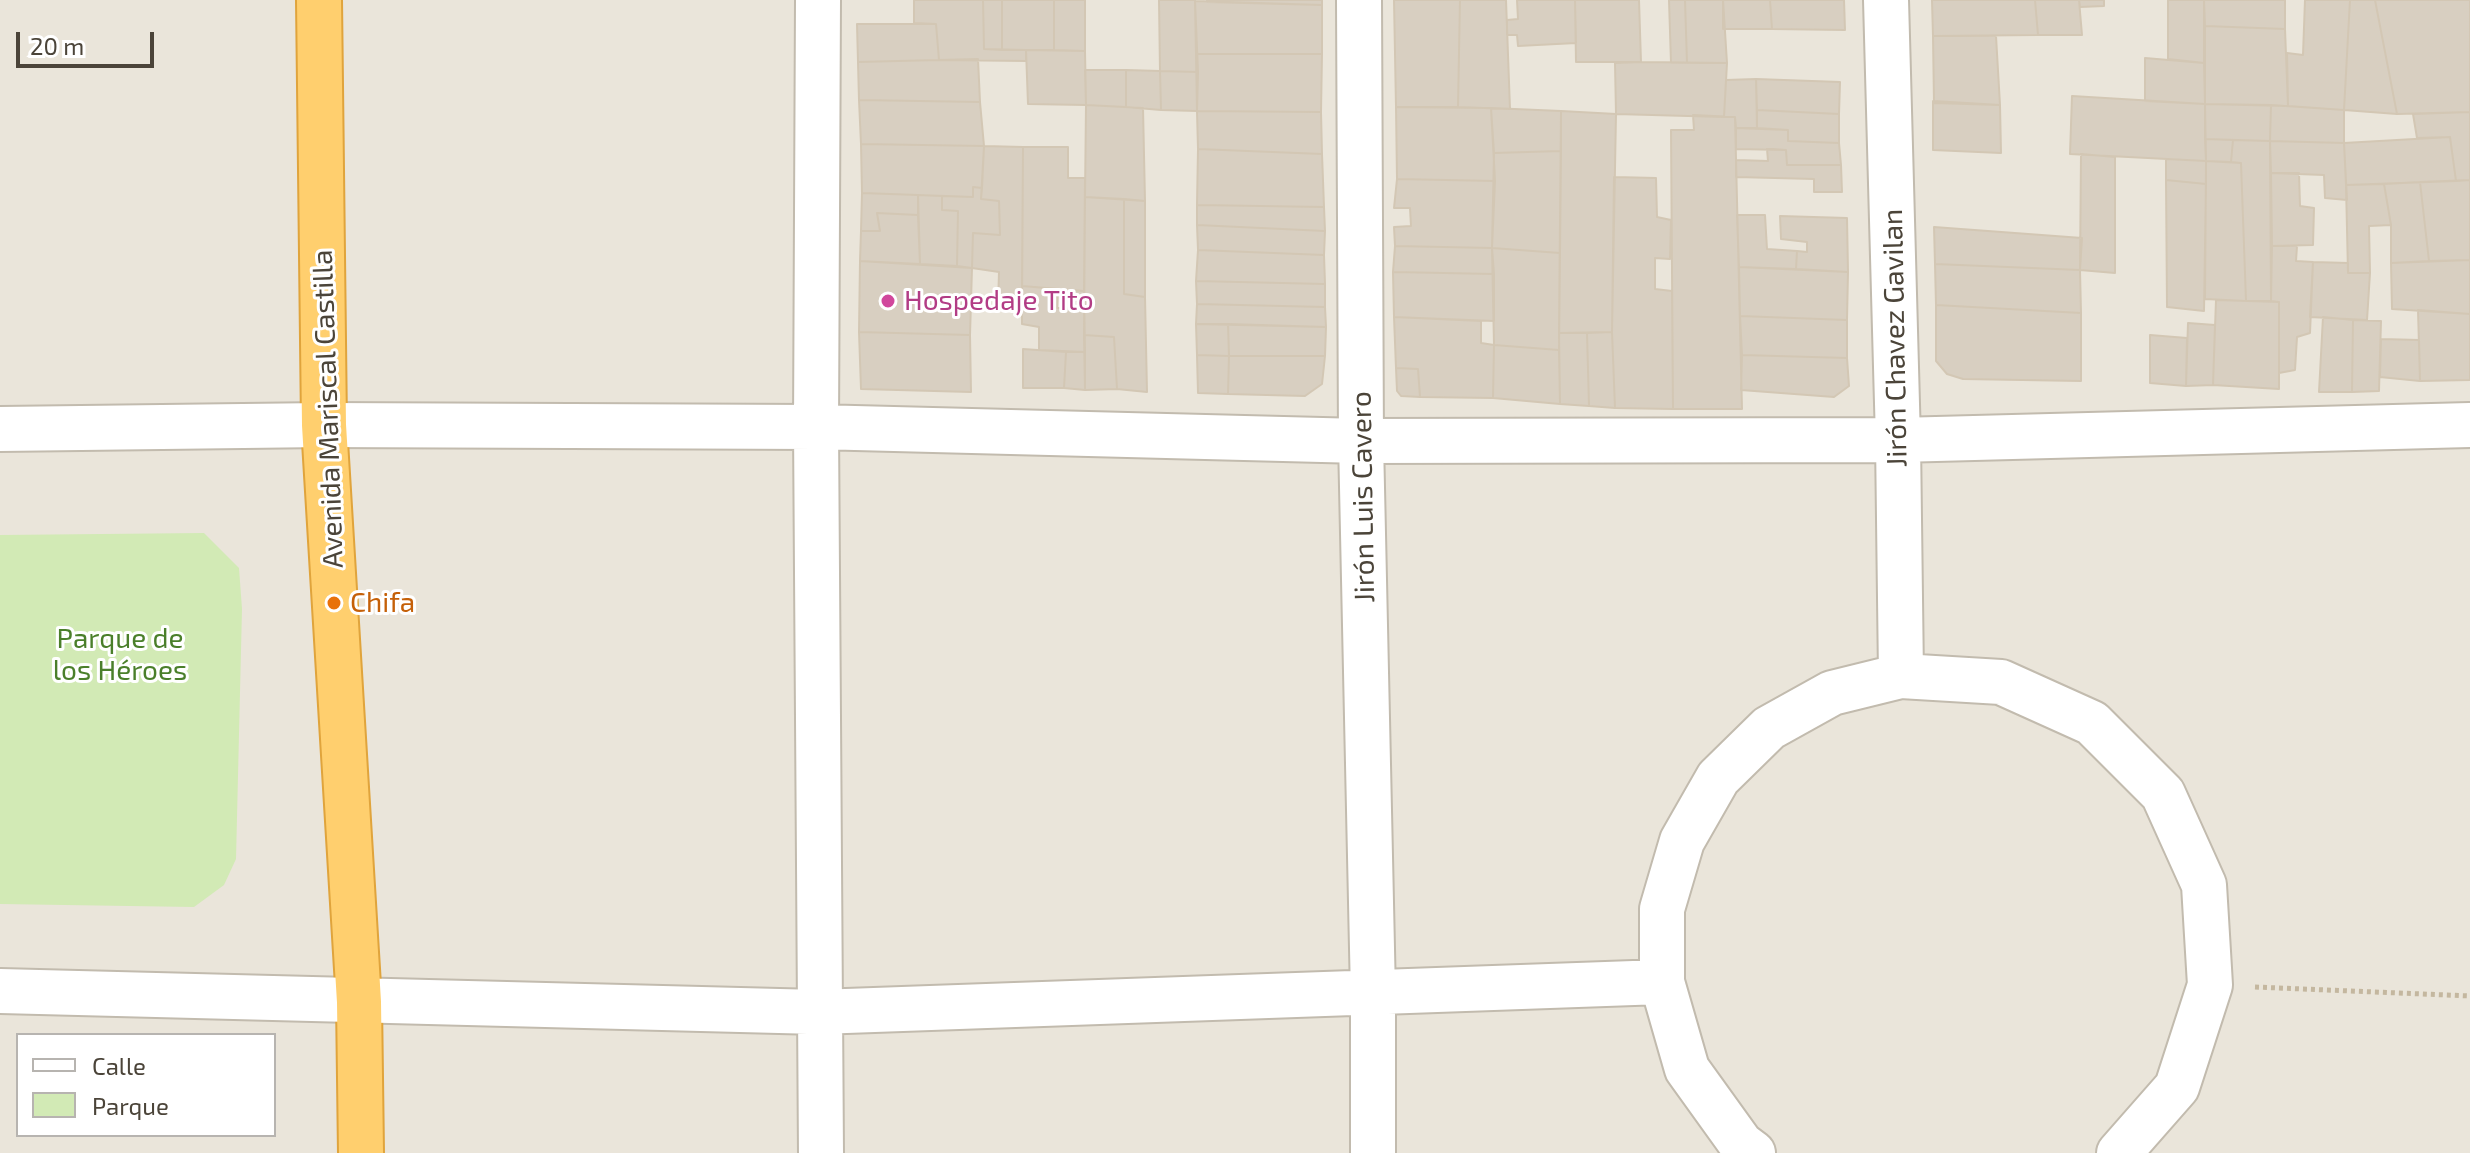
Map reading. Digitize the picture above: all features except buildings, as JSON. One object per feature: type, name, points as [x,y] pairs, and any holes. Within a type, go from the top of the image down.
[{"type":"highway","name":"Avenida Mariscal Castilla","points":[[319,0],[324,425],[359,1002],[361,1153]]},
{"type":"street","points":[[818,0],[816,427],[821,1153]]},
{"type":"street","name":"Jirón Luis Cavero","points":[[1359,0],[1361,441],[1373,994],[1373,1153]]},
{"type":"street","name":"Jirón Chavez Gavilan","points":[[1886,0],[1901,676]]},
{"type":"street","points":[[0,429],[324,425],[816,427],[1361,441],[1898,440],[2470,425]]},
{"type":"street","points":[[1753,1153],[1741,1144],[1687,1069],[1662,982],[1662,909],[1682,841],[1718,778],[1769,728],[1832,693],[1901,676],[2001,682],[2092,723],[2163,794],[2204,885],[2210,985],[2177,1087],[2119,1153]]},
{"type":"street","points":[[0,991],[818,1012],[1662,982]]},
{"type":"path","points":[[2210,985],[2470,996]]},
{"type":"shaded area","points":[[0,0],[2470,0],[2470,1153],[0,1153]]},
{"type":"green space","name":"Parque de los Héroes","points":[[204,533],[239,568],[242,609],[236,859],[224,885],[194,907],[0,904],[0,535]]},
{"type":"place","name":"Hospedaje Tito","points":[[888,301]]},
{"type":"place","name":"Chifa","points":[[334,603]]}]
